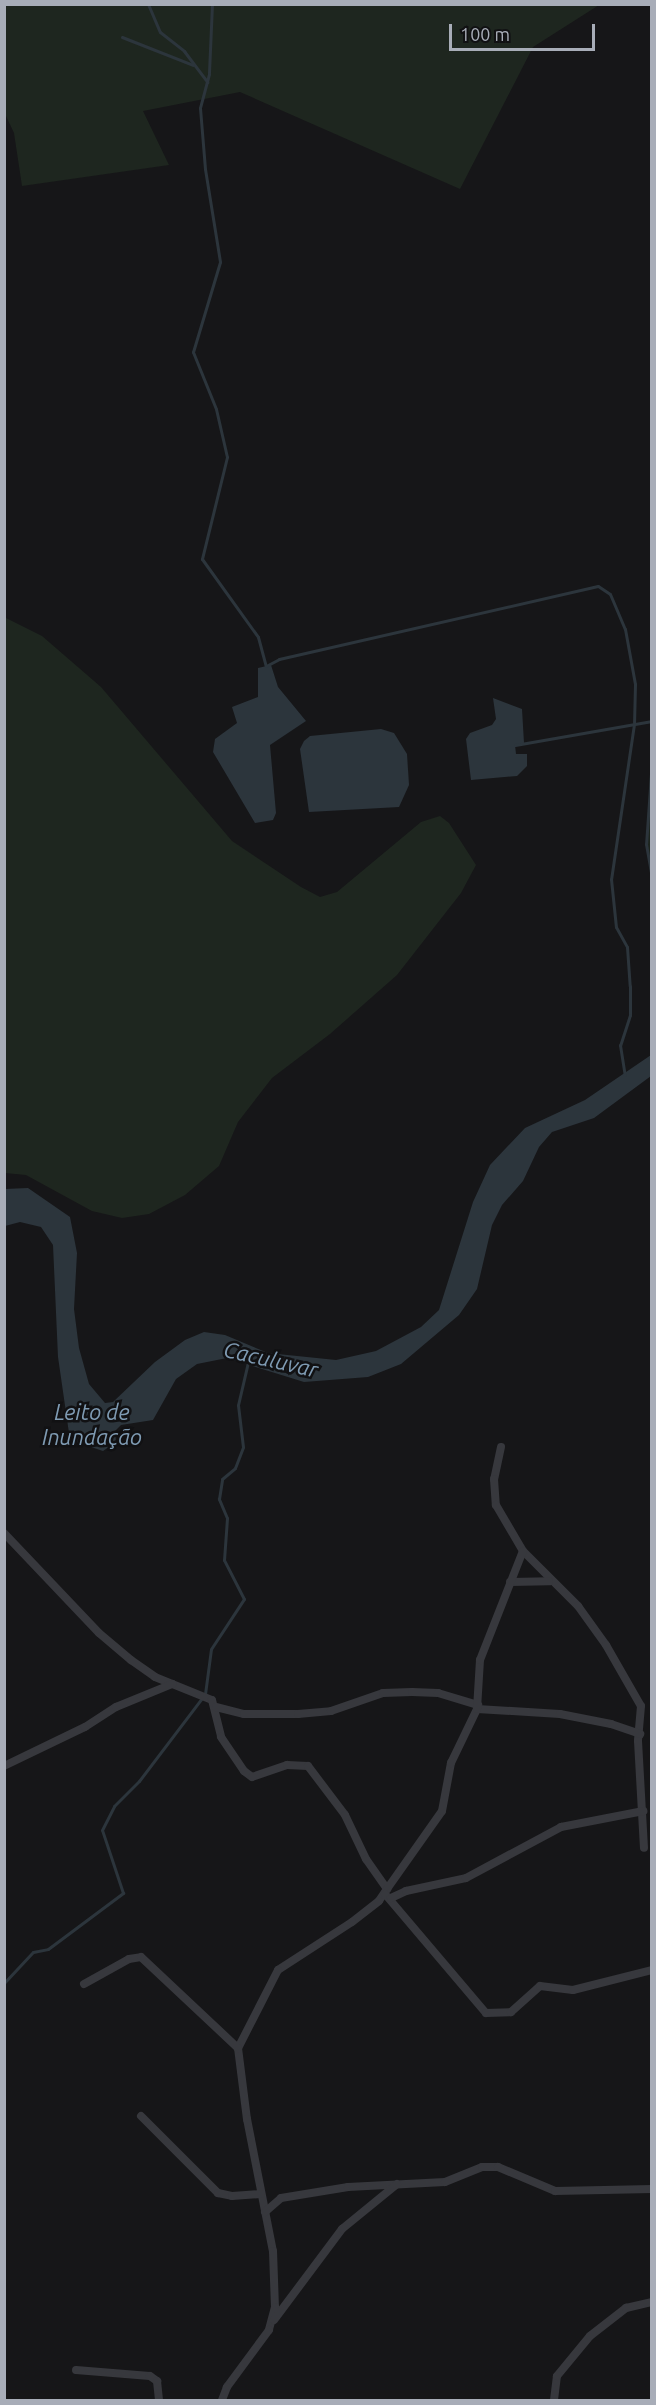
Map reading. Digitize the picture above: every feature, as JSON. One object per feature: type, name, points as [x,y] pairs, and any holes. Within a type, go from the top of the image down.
[{"type":"street","points":[[501,1447],[493,1495],[523,1551],[549,1581],[578,1606],[606,1646],[640,1706],[644,1848]]},
{"type":"street","points":[[4,1533],[99,1633],[131,1660],[172,1684],[205,1694],[216,1707],[221,1737],[252,1777],[297,1764],[308,1766],[316,1773],[388,1894],[453,1977],[486,2013],[511,2012],[540,1986],[573,1990],[651,1970]]},
{"type":"street","points":[[274,2320],[273,2251],[261,2194],[238,2048],[278,1970],[352,1922],[388,1894],[438,1818],[457,1745],[477,1707],[480,1660],[523,1551]]},
{"type":"street","points":[[510,1581],[549,1581]]},
{"type":"street","points":[[4,1766],[85,1727],[116,1707],[172,1684]]},
{"type":"street","points":[[216,1707],[244,1714],[298,1714],[331,1711],[383,1694],[438,1693],[477,1707],[561,1714],[611,1724],[640,1734]]},
{"type":"street","points":[[388,1894],[466,1878],[561,1827],[643,1811]]},
{"type":"street","points":[[84,1984],[129,1959],[141,1957],[238,2048]]},
{"type":"street","points":[[141,2116],[218,2193],[232,2196],[261,2194]]},
{"type":"street","points":[[265,2212],[282,2198],[398,2183],[445,2182],[482,2167],[498,2167],[555,2191],[651,2189]]},
{"type":"street","points":[[222,2400],[227,2387],[274,2320],[347,2224],[398,2183]]},
{"type":"street","points":[[554,2400],[557,2376],[590,2336],[626,2308],[651,2302]]},
{"type":"street","points":[[76,2370],[150,2376],[157,2381],[159,2400]]},
{"type":"shaded area","points":[[4,5],[599,5],[533,47],[460,189],[240,92],[143,111],[169,165],[22,186],[14,133],[5,114]]},
{"type":"shaded area","points":[[4,617],[42,636],[101,687],[232,841],[320,897],[337,892],[421,822],[440,816],[449,823],[476,865],[461,893],[397,975],[330,1034],[272,1078],[238,1122],[219,1166],[185,1195],[149,1214],[122,1218],[92,1211],[26,1175],[5,1173]]},
{"type":"shaded area","points":[[651,759],[652,878],[646,844]]},
{"type":"water","points":[[271,665],[278,687],[306,721],[270,745],[276,813],[273,820],[255,823],[213,752],[215,739],[237,723],[232,707],[258,697],[258,668]]},
{"type":"water","points":[[493,698],[522,709],[524,743],[515,745],[516,754],[527,754],[527,766],[517,776],[471,780],[466,739],[470,733],[492,725],[496,719]]},
{"type":"water","points":[[381,729],[394,733],[407,754],[409,785],[399,807],[309,812],[300,749],[304,741],[310,736]]},
{"type":"water","name":"Leito de Inundação","points":[[651,1055],[651,1076],[594,1118],[552,1132],[539,1147],[523,1181],[502,1205],[492,1225],[477,1289],[459,1315],[401,1364],[368,1377],[304,1382],[227,1358],[197,1364],[176,1379],[153,1420],[121,1425],[115,1431],[116,1442],[103,1451],[70,1440],[58,1357],[53,1245],[41,1227],[20,1222],[5,1226],[5,1189],[28,1188],[70,1217],[77,1253],[74,1309],[79,1348],[89,1384],[105,1403],[113,1402],[155,1362],[185,1340],[204,1332],[225,1335],[268,1353],[336,1360],[376,1351],[421,1327],[439,1310],[473,1202],[490,1165],[525,1128],[585,1100]]},
{"type":"waterway","points":[[148,4],[160,32],[184,51],[207,82]]},
{"type":"waterway","points":[[212,4],[209,74],[200,108],[205,169],[220,262],[193,352],[216,409],[227,457],[202,559],[258,637],[266,666],[279,659],[598,586],[610,594],[625,629],[635,684],[634,724],[611,879],[616,927],[627,947],[630,986],[630,1015],[620,1045],[625,1075]]},
{"type":"waterway","points":[[122,37],[193,65]]},
{"type":"waterway","points":[[515,745],[652,721]]},
{"type":"waterway","points":[[652,759],[646,844],[652,878]]},
{"type":"waterway","name":"Caculuvar","points":[[4,1983],[33,1952],[48,1949],[123,1893],[102,1830],[114,1806],[139,1781],[205,1694],[211,1649],[244,1599],[224,1560],[227,1518],[219,1499],[222,1479],[235,1468],[243,1447],[238,1405],[248,1362]]}]
